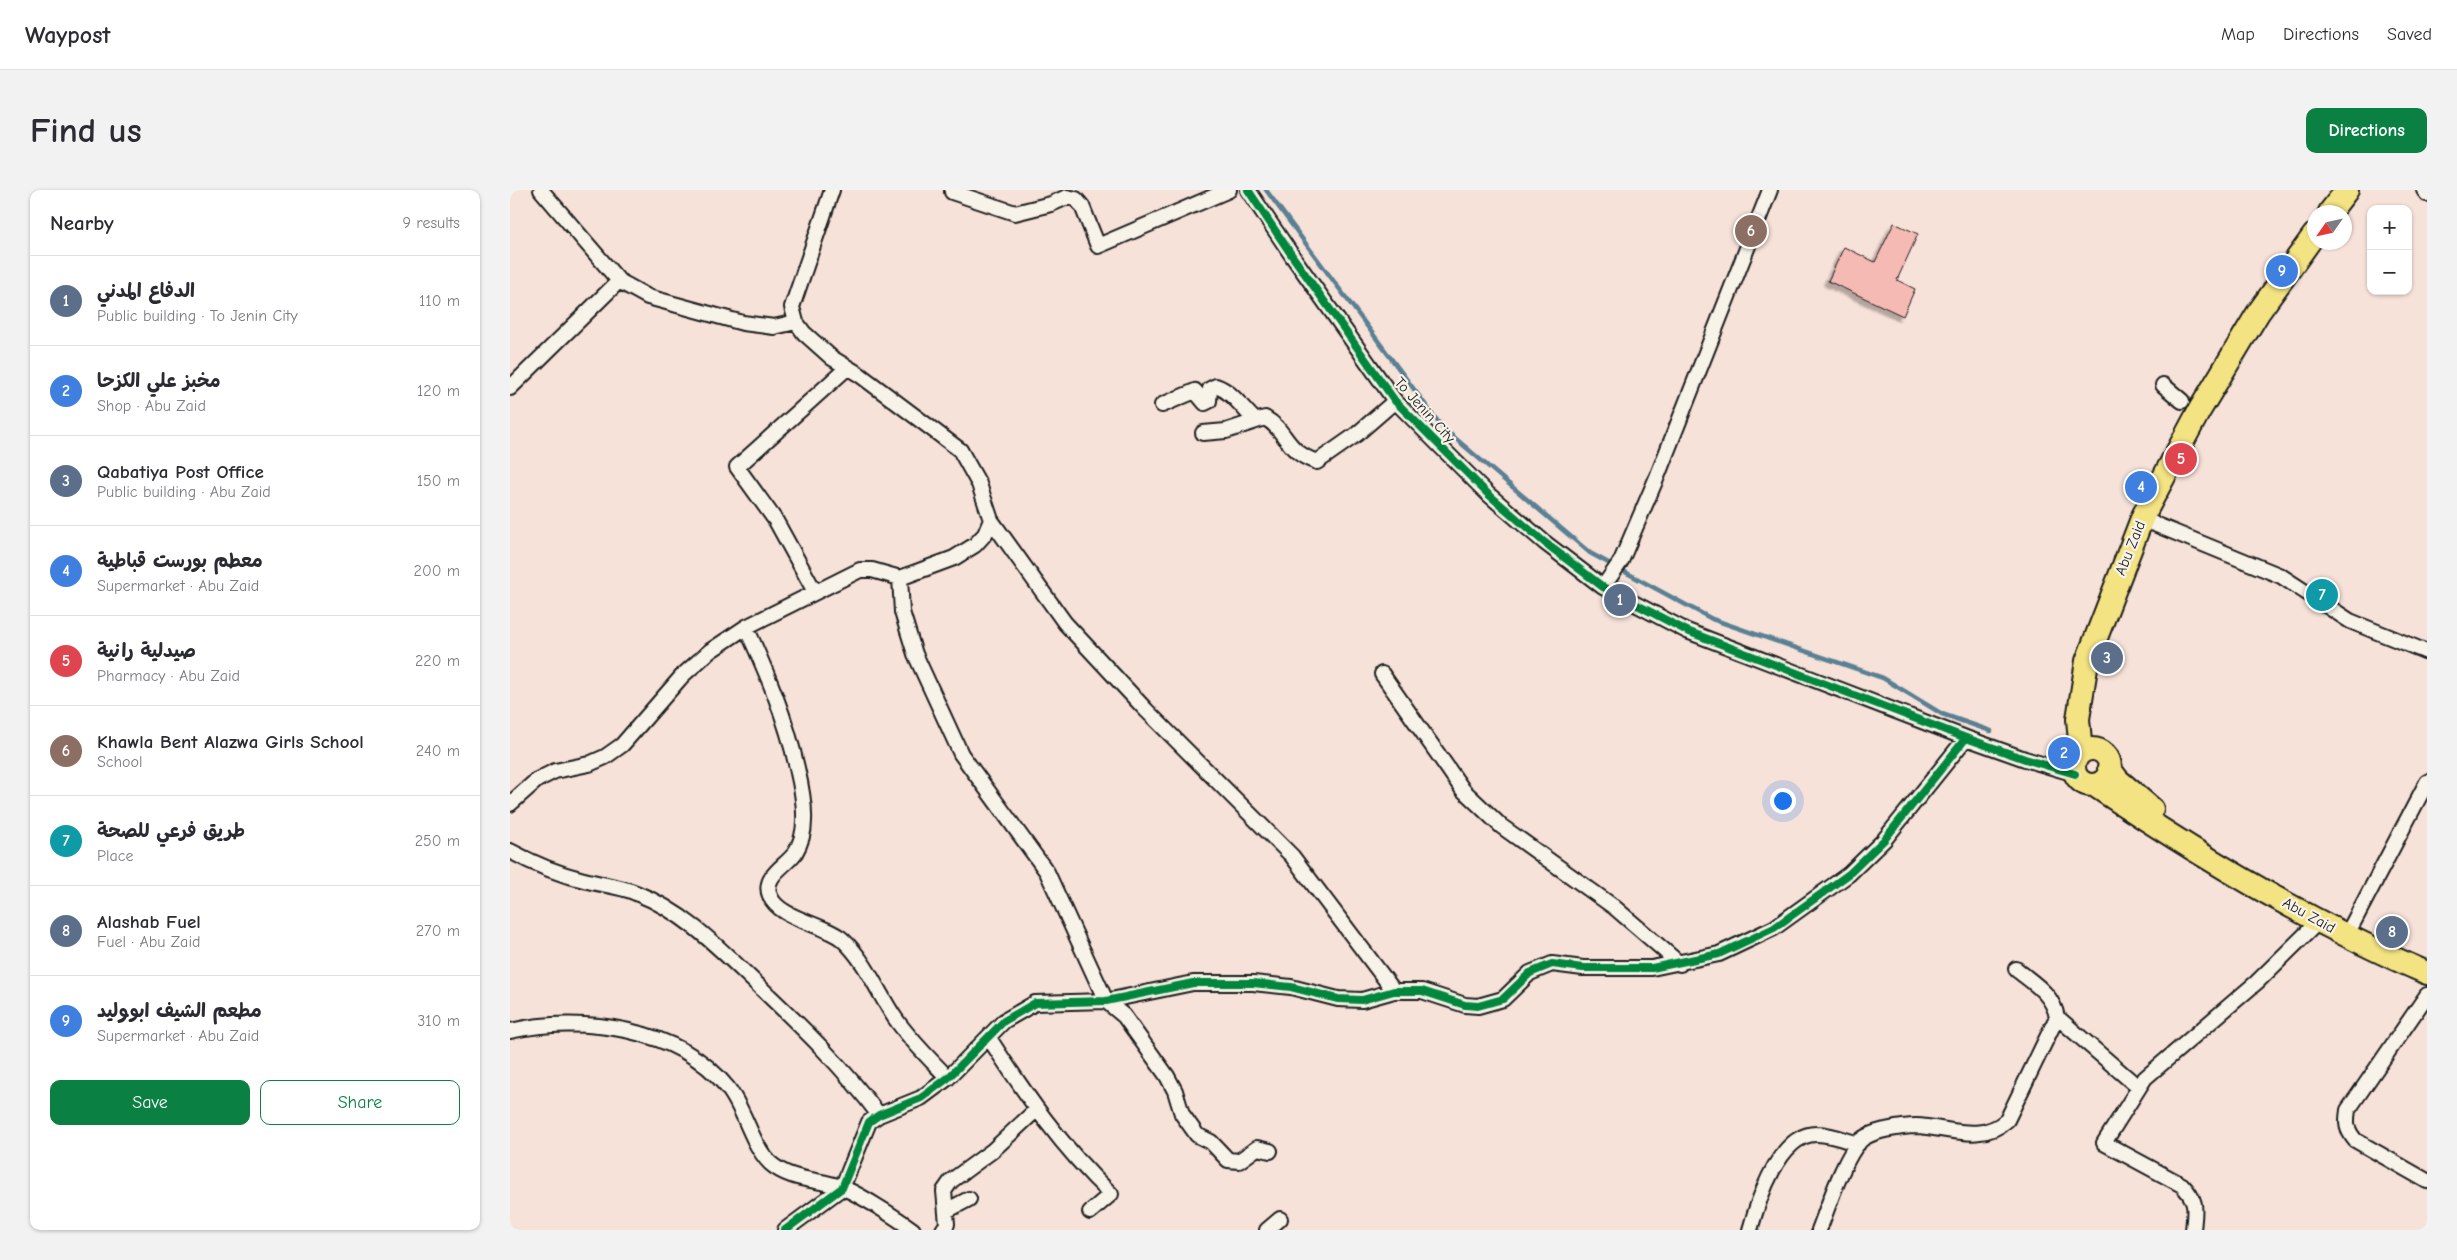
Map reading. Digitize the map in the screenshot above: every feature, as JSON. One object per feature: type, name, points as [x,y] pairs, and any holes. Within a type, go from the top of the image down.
[{"type":"main road","points":[[2335,205],[2347,190]]},
{"type":"main road","name":"Abu Zaid","points":[[2307,245],[2258,313],[2199,411],[2142,519],[2087,661],[2078,719],[2083,771],[2200,853],[2319,921],[2427,973]]},
{"type":"main road","name":"Abu Zaid","points":[[2083,771],[2093,750],[2098,751],[2107,758],[2109,768],[2118,780],[2143,802],[2175,825],[2313,906],[2427,957]]},
{"type":"main road","points":[[2083,771],[2104,780],[2109,768]]},
{"type":"street","points":[[541,190],[619,281],[648,297],[743,322],[774,326],[796,322]]},
{"type":"street","points":[[832,190],[794,296],[792,307],[796,322],[811,340],[832,358],[960,450],[980,484],[991,520],[1065,623],[1152,716],[1292,856],[1394,990]]},
{"type":"street","points":[[952,192],[1015,213],[1051,204],[1067,197],[1076,199],[1082,206],[1098,246],[1229,190]]},
{"type":"street","name":"To Jenin City","points":[[1248,190],[1292,257],[1395,401],[1488,494],[1544,542],[1603,588],[1687,631],[1966,738],[2025,759],[2083,771]]},
{"type":"street","points":[[1603,588],[1621,561],[1657,477],[1770,190]]},
{"type":"street","points":[[2424,190],[2427,194]]},
{"type":"street","points":[[510,388],[619,281]]},
{"type":"street","points":[[815,592],[776,522],[737,467],[848,368]]},
{"type":"street","points":[[2163,385],[2182,402]]},
{"type":"street","points":[[1162,405],[1195,392],[1205,403],[1209,401],[1210,389],[1216,386],[1229,391],[1238,404],[1255,420]]},
{"type":"street","points":[[1203,433],[1226,431],[1265,418],[1272,422],[1293,450],[1303,457],[1317,462],[1357,434],[1395,401]]},
{"type":"street","points":[[2142,519],[2282,576],[2350,621],[2427,652]]},
{"type":"street","points":[[510,804],[537,780],[555,771],[589,764],[622,745],[683,675],[710,651],[746,627],[860,570],[872,570],[900,578],[954,558],[976,545],[991,520]]},
{"type":"street","points":[[900,578],[902,612],[915,654],[961,754],[1046,872],[1106,1001],[1124,1016],[1167,1076],[1175,1090],[1182,1114],[1197,1135],[1211,1142],[1228,1160],[1239,1161],[1257,1148],[1270,1151]]},
{"type":"street","points":[[746,627],[774,690],[789,733],[802,790],[804,819],[802,838],[794,854],[773,875],[768,888],[770,897],[778,907],[841,938],[858,955],[876,990],[897,1021],[948,1078]]},
{"type":"street","points":[[1382,674],[1463,790],[1501,826],[1614,907],[1680,964]]},
{"type":"street","points":[[785,1230],[842,1188],[869,1122],[878,1115],[921,1098],[948,1078],[1004,1021],[1035,1003],[1106,1001],[1193,983],[1253,983],[1291,987],[1338,999],[1362,1000],[1394,990],[1422,991],[1465,1005],[1478,1006],[1503,999],[1530,973],[1552,964],[1583,968],[1652,968],[1680,964],[1719,954],[1774,928],[1849,874],[1884,840],[1966,738]]},
{"type":"street","points":[[2352,925],[2427,782]]},
{"type":"street","points":[[510,851],[545,868],[583,880],[635,892],[663,906],[695,928],[818,1042],[855,1082],[878,1115]]},
{"type":"street","points":[[2193,1230],[2196,1206],[2192,1196],[2182,1185],[2104,1143],[2145,1078],[2257,982],[2319,921]]},
{"type":"street","points":[[2016,970],[2047,993],[2054,1004],[2057,1017],[2138,1087]]},
{"type":"street","points":[[2427,995],[2348,1110],[2346,1121],[2347,1130],[2355,1140],[2427,1181]]},
{"type":"street","points":[[1819,1230],[1838,1183],[1858,1144],[1872,1133],[1892,1128],[1915,1126],[1968,1133],[1988,1132],[2007,1120],[2057,1017]]},
{"type":"street","points":[[510,1031],[530,1027],[559,1025],[596,1026],[653,1038],[678,1049],[707,1066],[728,1088],[740,1107],[761,1152],[771,1163],[785,1172],[801,1178],[842,1188],[913,1230]]},
{"type":"street","points":[[989,1038],[1036,1110],[1088,1173],[1111,1194],[1090,1212]]},
{"type":"street","points":[[943,1230],[947,1224],[944,1191],[951,1180],[992,1151],[1036,1110]]},
{"type":"street","points":[[1750,1230],[1756,1208],[1770,1175],[1785,1151],[1797,1140],[1806,1135],[1817,1134],[1858,1144]]},
{"type":"street","points":[[946,1211],[969,1199]]},
{"type":"street","points":[[1268,1230],[1280,1219]]},
{"type":"building","points":[[1894,223],[1918,234],[1897,280],[1915,289],[1903,316],[1828,281],[1844,247],[1875,262]]},
{"type":"waterway","points":[[1266,190],[1442,427],[1590,553],[1712,619],[1883,678],[1942,714],[1991,731]]},
{"type":"cycle path","points":[[1248,190],[1395,401],[1488,494],[1544,542],[1603,587],[1687,631],[1966,738],[2075,774]]},
{"type":"cycle path","points":[[785,1230],[842,1188],[869,1122],[879,1115],[921,1098],[948,1078],[1004,1021],[1035,1003],[1106,1001],[1193,983],[1253,983],[1291,987],[1338,999],[1362,1000],[1394,991],[1422,991],[1465,1005],[1478,1006],[1503,999],[1530,973],[1552,964],[1583,968],[1652,968],[1719,954],[1774,928],[1849,874],[1884,840],[1966,738]]},
{"type":"place","name":"Khawla Bent Alazwa Girls School","points":[[1751,231]]},
{"type":"place","name":"مطعم الشيف ابووليد","points":[[2282,271]]},
{"type":"place","name":"صيدلية رانية","points":[[2181,459]]},
{"type":"place","name":"معطم بورست قباطية","points":[[2141,487]]},
{"type":"place","name":"طريق فرعي للصحة","points":[[2322,595]]},
{"type":"place","name":"الدفاع المدني","points":[[1620,600]]},
{"type":"place","name":"Qabatiya Post Office","points":[[2107,658]]},
{"type":"place","name":"مخبز علي الكزحا","points":[[2064,753]]},
{"type":"place","name":"Alashab Fuel","points":[[2392,932]]}]
